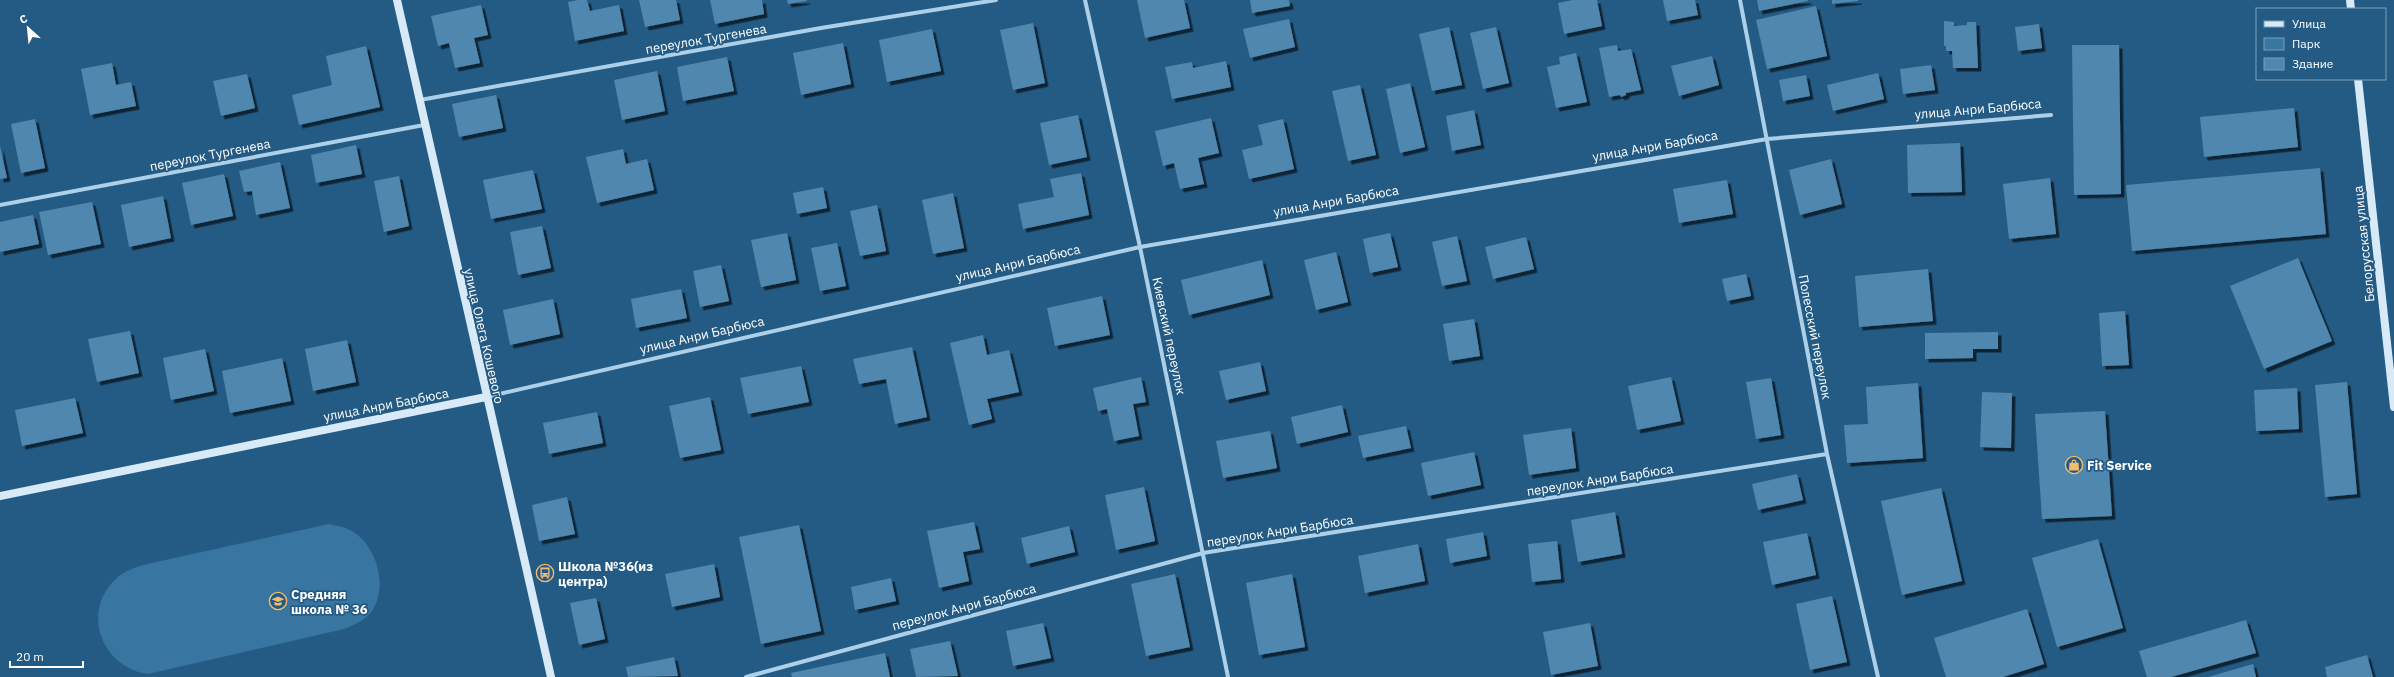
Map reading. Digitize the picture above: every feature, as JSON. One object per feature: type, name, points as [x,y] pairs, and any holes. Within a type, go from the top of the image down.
[{"type":"street","name":"улица Олега Кошевого","points":[[397,0],[420,100],[424,125],[551,677]]},
{"type":"street","name":"переулок Тургенева","points":[[420,100],[822,28],[996,0]]},
{"type":"street","name":"Киевский переулок","points":[[1085,0],[1140,247],[1228,677]]},
{"type":"street","name":"Полесский переулок","points":[[1740,0],[1827,454],[1878,677]]},
{"type":"street","name":"Белорусская улица","points":[[2358,80],[2394,407]]},
{"type":"street","name":"улица Анри Барбюса","points":[[0,496],[486,397],[1140,247],[1767,138],[2051,115]]},
{"type":"street","name":"переулок Тургенева","points":[[0,205],[424,125]]},
{"type":"street","name":"переулок Анри Барбюса","points":[[746,677],[1203,553],[1827,454]]},
{"type":"green space","points":[[329,524],[350,530],[359,536],[373,555],[377,566],[379,590],[377,601],[372,611],[360,622],[344,629],[148,674],[131,669],[118,660],[107,649],[101,635],[98,620],[100,605],[106,590],[118,577],[124,573],[143,565]]},
{"type":"building","points":[[587,0],[590,11],[619,5],[624,31],[575,41],[568,2]]},
{"type":"building","points":[[639,0],[676,0],[680,20],[645,27]]},
{"type":"building","points":[[710,0],[762,0],[764,14],[715,24]]},
{"type":"building","points":[[787,0],[806,0],[807,1],[788,4]]},
{"type":"building","points":[[1137,0],[1184,0],[1190,28],[1145,38]]},
{"type":"building","points":[[1250,0],[1289,0],[1290,6],[1252,13]]},
{"type":"building","points":[[1573,0],[1597,0],[1602,26],[1564,34],[1558,3]]},
{"type":"building","points":[[1663,0],[1695,0],[1698,15],[1667,21]]},
{"type":"building","points":[[1757,0],[1808,0],[1808,1],[1759,11]]},
{"type":"building","points":[[1832,0],[1858,0],[1858,1],[1832,4]]},
{"type":"building","points":[[481,5],[488,35],[474,38],[480,63],[455,68],[449,43],[438,46],[431,16]]},
{"type":"building","points":[[1816,6],[1827,56],[1767,69],[1756,20]]},
{"type":"building","points":[[1289,19],[1295,47],[1250,58],[1243,29]]},
{"type":"building","points":[[1944,21],[1954,22],[1954,26],[1967,25],[1967,22],[1976,22],[1978,68],[1953,68],[1952,51],[1946,51],[1946,46],[1944,46]]},
{"type":"building","points":[[1033,23],[1045,83],[1013,90],[1000,30]]},
{"type":"building","points":[[2039,24],[2042,48],[2018,51],[2015,27]]},
{"type":"building","points":[[1449,27],[1462,85],[1432,91],[1419,34]]},
{"type":"building","points":[[1496,27],[1509,83],[1483,89],[1470,33]]},
{"type":"building","points":[[932,29],[941,71],[887,82],[879,40]]},
{"type":"building","points":[[843,43],[851,84],[801,95],[793,53]]},
{"type":"building","points":[[1617,45],[1618,51],[1631,49],[1641,90],[1626,93],[1626,95],[1621,97],[1620,95],[1609,97],[1599,48]]},
{"type":"building","points":[[2072,45],[2119,45],[2121,194],[2074,195]]},
{"type":"building","points":[[366,46],[380,107],[299,125],[292,95],[332,85],[326,56]]},
{"type":"building","points":[[1576,53],[1587,102],[1556,108],[1547,67],[1560,64],[1559,57]]},
{"type":"building","points":[[1712,56],[1719,85],[1679,96],[1671,66]]},
{"type":"building","points":[[727,57],[734,91],[683,101],[677,67]]},
{"type":"building","points":[[1226,61],[1231,87],[1172,99],[1165,67],[1192,62],[1193,68]]},
{"type":"building","points":[[112,63],[116,85],[131,82],[136,106],[90,115],[81,69]]},
{"type":"building","points":[[1931,65],[1935,90],[1903,94],[1900,69]]},
{"type":"building","points":[[657,71],[665,111],[622,120],[614,80]]},
{"type":"building","points":[[1878,73],[1884,99],[1833,111],[1827,85]]},
{"type":"building","points":[[247,74],[255,108],[221,116],[213,81]]},
{"type":"building","points":[[1806,75],[1810,96],[1783,101],[1779,80]]},
{"type":"building","points":[[1410,83],[1425,147],[1400,153],[1386,89]]},
{"type":"building","points":[[1360,85],[1376,155],[1348,161],[1332,91]]},
{"type":"building","points":[[496,95],[503,128],[459,137],[452,104]]},
{"type":"building","points":[[2294,108],[2298,147],[2204,157],[2200,117]]},
{"type":"building","points":[[1474,110],[1481,145],[1452,151],[1446,116]]},
{"type":"building","points":[[1078,115],[1087,157],[1049,165],[1040,123]]},
{"type":"building","points":[[1211,118],[1219,153],[1198,158],[1204,184],[1180,189],[1174,163],[1163,166],[1155,131]]},
{"type":"building","points":[[35,119],[45,168],[21,173],[11,124]]},
{"type":"building","points":[[1283,119],[1294,169],[1249,179],[1242,150],[1263,145],[1258,125]]},
{"type":"building","points":[[1960,143],[1962,192],[1908,193],[1907,145]]},
{"type":"building","points":[[356,145],[362,174],[316,183],[311,155]]},
{"type":"building","points":[[0,146],[7,178],[0,179]]},
{"type":"building","points":[[623,149],[626,164],[647,159],[654,190],[597,203],[586,157]]},
{"type":"building","points":[[1831,159],[1842,204],[1800,215],[1789,170]]},
{"type":"building","points":[[280,162],[290,208],[256,215],[252,191],[244,192],[239,171]]},
{"type":"building","points":[[2320,168],[2326,234],[2132,251],[2126,185]]},
{"type":"building","points":[[533,170],[542,209],[491,219],[483,180]]},
{"type":"building","points":[[1081,173],[1089,215],[1023,229],[1018,204],[1054,197],[1050,179]]},
{"type":"building","points":[[224,174],[233,216],[191,225],[182,183]]},
{"type":"building","points":[[399,176],[409,226],[384,232],[374,181]]},
{"type":"building","points":[[2050,178],[2056,234],[2009,239],[2003,184]]},
{"type":"building","points":[[1727,180],[1733,214],[1679,223],[1673,189]]},
{"type":"building","points":[[823,187],[827,208],[797,214],[793,193]]},
{"type":"building","points":[[953,193],[964,248],[933,254],[922,200]]},
{"type":"building","points":[[163,196],[171,238],[129,247],[121,205]]},
{"type":"building","points":[[92,202],[101,244],[48,255],[39,212]]},
{"type":"building","points":[[877,205],[886,251],[860,256],[850,211]]},
{"type":"building","points":[[33,215],[39,244],[0,252],[0,222]]},
{"type":"building","points":[[542,226],[551,268],[518,275],[510,232]]},
{"type":"building","points":[[787,233],[796,280],[761,287],[751,240]]},
{"type":"building","points":[[1390,233],[1398,267],[1370,273],[1363,239]]},
{"type":"building","points":[[1457,236],[1467,281],[1442,286],[1432,242]]},
{"type":"building","points":[[1526,237],[1534,269],[1493,279],[1485,247]]},
{"type":"building","points":[[837,243],[846,286],[820,291],[811,248]]},
{"type":"building","points":[[1336,252],[1348,302],[1316,310],[1304,260]]},
{"type":"building","points":[[2298,258],[2332,341],[2264,369],[2230,286]]},
{"type":"building","points":[[1262,260],[1270,295],[1189,315],[1181,280]]},
{"type":"building","points":[[721,265],[729,301],[700,307],[693,271]]},
{"type":"building","points":[[1928,269],[1933,321],[1859,327],[1855,276]]},
{"type":"building","points":[[1746,274],[1751,296],[1727,301],[1722,279]]},
{"type":"building","points":[[681,289],[687,318],[636,328],[631,299]]},
{"type":"building","points":[[1102,296],[1110,335],[1055,346],[1047,308]]},
{"type":"building","points":[[553,299],[560,334],[510,345],[503,310]]},
{"type":"building","points":[[2125,311],[2129,365],[2102,366],[2099,313]]},
{"type":"building","points":[[1474,319],[1480,356],[1449,361],[1443,324]]},
{"type":"building","points":[[130,331],[139,373],[97,382],[88,339]]},
{"type":"building","points":[[1998,332],[1998,349],[1973,349],[1973,358],[1925,359],[1925,333]]},
{"type":"building","points":[[983,335],[987,355],[1009,350],[1019,392],[987,399],[992,419],[969,425],[950,343]]},
{"type":"building","points":[[347,340],[356,382],[313,391],[305,349]]},
{"type":"building","points":[[912,347],[927,417],[895,424],[886,379],[859,384],[853,359]]},
{"type":"building","points":[[205,349],[214,391],[171,400],[163,358]]},
{"type":"building","points":[[282,358],[291,401],[230,413],[222,371]]},
{"type":"building","points":[[1260,362],[1266,391],[1226,400],[1219,371]]},
{"type":"building","points":[[801,366],[809,402],[748,414],[740,378]]},
{"type":"building","points":[[1141,377],[1146,402],[1133,404],[1139,436],[1114,441],[1107,409],[1098,411],[1093,388]]},
{"type":"building","points":[[1671,377],[1681,421],[1637,430],[1628,386]]},
{"type":"building","points":[[1771,378],[1781,435],[1756,439],[1746,382]]},
{"type":"building","points":[[2347,382],[2357,494],[2325,497],[2315,385]]},
{"type":"building","points":[[1918,383],[1923,458],[1847,463],[1844,425],[1868,424],[1866,387]]},
{"type":"building","points":[[2297,388],[2299,429],[2256,431],[2254,390]]},
{"type":"building","points":[[1982,392],[2012,393],[2011,448],[1980,447]]},
{"type":"building","points":[[710,397],[721,450],[680,458],[669,406]]},
{"type":"building","points":[[75,398],[83,433],[22,446],[15,410]]},
{"type":"building","points":[[1342,405],[1348,432],[1297,444],[1291,417]]},
{"type":"building","name":"Fit Service","points":[[2105,411],[2112,516],[2042,519],[2035,414]]},
{"type":"building","points":[[597,412],[603,443],[549,454],[543,423]]},
{"type":"building","points":[[1406,426],[1411,448],[1363,458],[1358,436]]},
{"type":"building","points":[[1571,428],[1576,468],[1529,475],[1523,435]]},
{"type":"building","points":[[1270,431],[1277,468],[1223,478],[1216,441]]},
{"type":"building","points":[[1474,452],[1481,485],[1428,496],[1421,463]]},
{"type":"building","points":[[1797,474],[1803,500],[1758,510],[1752,484]]},
{"type":"building","points":[[1144,487],[1155,541],[1116,550],[1105,495]]},
{"type":"building","points":[[1941,488],[1962,581],[1902,595],[1881,501]]},
{"type":"building","points":[[567,497],[575,534],[539,541],[532,505]]},
{"type":"building","points":[[1615,512],[1622,554],[1578,562],[1571,520]]},
{"type":"building","points":[[974,522],[980,549],[963,552],[969,581],[939,588],[927,531]]},
{"type":"building","points":[[799,525],[821,631],[761,644],[739,537]]},
{"type":"building","points":[[1069,526],[1075,552],[1027,564],[1021,538]]},
{"type":"building","points":[[1483,532],[1487,556],[1450,563],[1446,539]]},
{"type":"building","points":[[1807,533],[1816,575],[1772,585],[1763,542]]},
{"type":"building","points":[[2098,539],[2123,628],[2057,647],[2032,558]]},
{"type":"building","points":[[1557,541],[1561,579],[1532,582],[1528,544]]},
{"type":"building","points":[[1418,544],[1425,581],[1365,593],[1358,556]]},
{"type":"building","points":[[714,564],[720,597],[672,607],[665,574]]},
{"type":"building","points":[[1175,574],[1190,647],[1146,656],[1131,584]]},
{"type":"building","points":[[1292,574],[1305,647],[1259,655],[1246,583]]},
{"type":"building","points":[[891,578],[896,601],[855,610],[851,587]]},
{"type":"building","points":[[1832,596],[1847,662],[1810,670],[1796,604]]},
{"type":"building","points":[[596,598],[605,639],[579,645],[570,603]]},
{"type":"building","points":[[2027,609],[2044,664],[2003,677],[1946,677],[1934,638]]},
{"type":"building","points":[[2246,620],[2256,653],[2171,677],[2147,677],[2139,651]]},
{"type":"building","points":[[1043,623],[1051,658],[1013,666],[1006,631]]},
{"type":"building","points":[[1590,623],[1598,666],[1551,675],[1543,632]]},
{"type":"building","points":[[950,641],[958,676],[916,677],[910,649]]},
{"type":"building","points":[[885,653],[890,677],[792,677],[791,673]]},
{"type":"building","points":[[2367,655],[2373,677],[2327,677],[2325,667]]},
{"type":"building","points":[[674,657],[678,676],[628,677],[626,667]]},
{"type":"building","points":[[2253,664],[2256,677],[2208,677]]},
{"type":"place","name":"Fit Service","points":[[2074,465]]},
{"type":"place","name":"Школа №36(из центра)","points":[[545,573]]},
{"type":"place","name":"Средняя школа № 36","points":[[278,601]]}]
